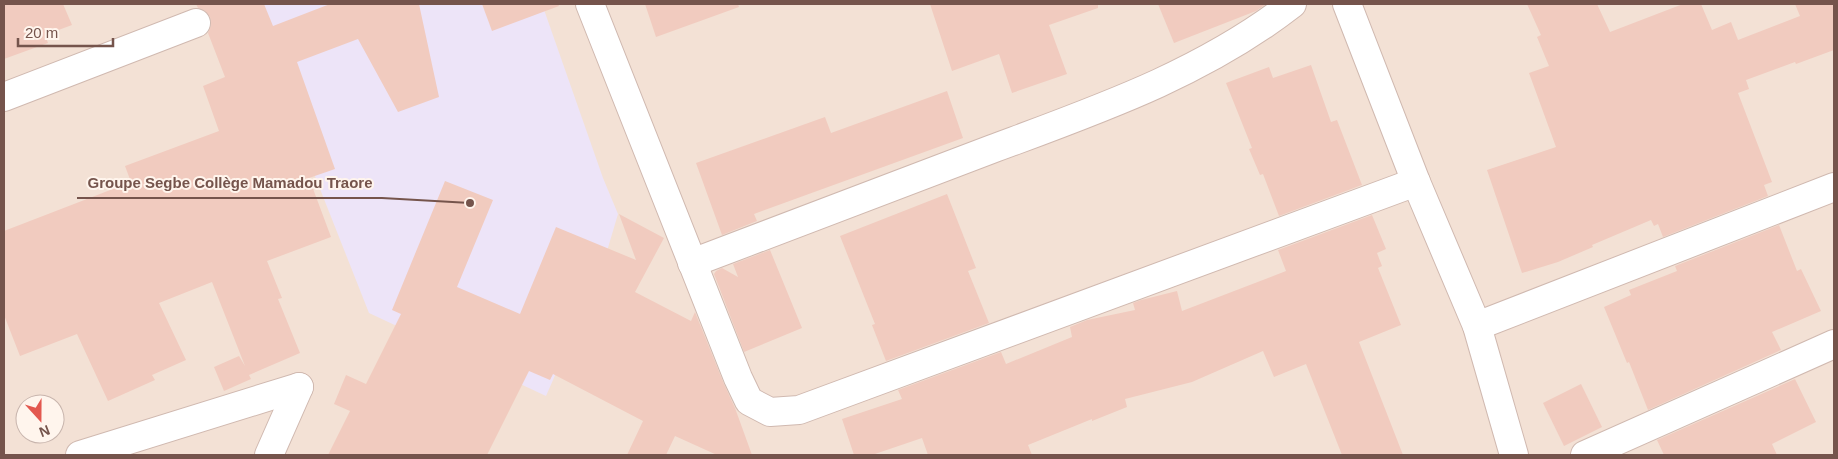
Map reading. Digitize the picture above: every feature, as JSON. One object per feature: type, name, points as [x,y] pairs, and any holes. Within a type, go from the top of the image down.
[{"type":"street","points":[[590,4],[692,263],[749,401],[770,412],[799,410],[1416,182]]},
{"type":"street","points":[[692,263],[1126,99],[1199,64],[1269,22],[1292,4]]},
{"type":"street","points":[[1347,4],[1416,182],[1477,326],[1514,455]]},
{"type":"street","points":[[4,97],[196,23]]},
{"type":"street","points":[[1477,326],[1834,187]]},
{"type":"street","points":[[1585,455],[1834,344]]},
{"type":"street","points":[[80,455],[300,387],[269,455]]},
{"type":"shaded area","points":[[4,4],[1834,4],[1834,455],[4,455]]},
{"type":"shaded area","points":[[247,4],[542,4],[603,178],[618,214],[602,268],[546,396],[369,313]]},
{"type":"building","points":[[4,4],[63,4],[72,25],[45,35],[48,43],[4,59]]},
{"type":"building","points":[[196,4],[264,4],[273,26],[330,4],[419,4],[439,97],[398,112],[358,39],[297,62],[335,169],[309,178],[331,237],[267,261],[282,298],[278,299],[300,353],[249,375],[251,379],[224,391],[214,367],[239,356],[245,366],[212,282],[159,303],[186,360],[152,375],[155,380],[108,401],[77,334],[20,356],[4,315],[4,231],[131,182],[125,166],[219,131],[203,86],[225,77],[208,33],[211,25],[210,17],[205,11],[198,8]]},
{"type":"building","points":[[482,4],[558,4],[559,6],[492,31]]},
{"type":"building","points":[[645,4],[738,4],[739,7],[656,37]]},
{"type":"building","points":[[930,4],[1098,4],[1098,8],[1049,25],[1067,74],[1012,93],[999,54],[952,71]]},
{"type":"building","points":[[1158,4],[1266,4],[1256,11],[1174,43]]},
{"type":"building","points":[[1527,4],[1597,4],[1610,32],[1683,4],[1701,4],[1712,30],[1731,22],[1738,40],[1800,16],[1795,4],[1834,4],[1834,50],[1746,80],[1749,89],[1738,93],[1772,182],[1764,185],[1768,196],[1663,237],[1658,224],[1654,226],[1651,220],[1558,262],[1522,273],[1487,170],[1556,147],[1529,73],[1549,66],[1537,37],[1541,35]]},
{"type":"building","points":[[1311,65],[1331,122],[1337,120],[1362,185],[1279,216],[1263,174],[1260,175],[1249,149],[1252,148],[1226,83],[1269,67],[1273,78]]},
{"type":"building","points":[[947,91],[963,138],[754,214],[757,221],[722,235],[696,163],[825,117],[831,133]]},
{"type":"building","points":[[445,181],[493,200],[457,287],[520,314],[556,227],[636,260],[619,214],[664,238],[635,292],[691,321],[695,312],[735,408],[752,455],[717,455],[675,436],[666,455],[627,455],[643,421],[553,374],[550,380],[529,371],[487,455],[328,455],[350,411],[334,404],[346,375],[366,384],[401,314],[392,310]]},
{"type":"building","points":[[947,194],[976,268],[968,271],[989,323],[886,361],[872,325],[875,324],[840,236]]},
{"type":"building","points":[[1372,215],[1386,249],[1377,253],[1382,266],[1378,268],[1401,325],[1359,342],[1403,455],[1342,455],[1306,364],[1274,377],[1263,351],[1192,382],[1125,399],[1127,407],[1028,445],[1032,455],[928,455],[922,438],[872,455],[854,455],[842,419],[902,399],[898,390],[1001,352],[1006,364],[1072,337],[1070,327],[1087,320],[1135,310],[1133,303],[1141,300],[1177,291],[1182,311],[1286,271],[1278,250]]},
{"type":"building","points":[[1779,225],[1797,271],[1801,269],[1821,311],[1772,332],[1781,350],[1648,410],[1604,307],[1631,295],[1629,290],[1677,271],[1675,266]]},
{"type":"building","points":[[770,250],[802,328],[744,352],[714,274],[722,268],[738,277],[733,264]]},
{"type":"building","points":[[1795,379],[1816,422],[1772,444],[1777,455],[1664,455],[1657,440]]},
{"type":"building","points":[[1581,384],[1602,427],[1564,446],[1543,403]]},
{"type":"place","name":"Groupe Segbe Collège Mamadou Traore","points":[[470,203]]}]
